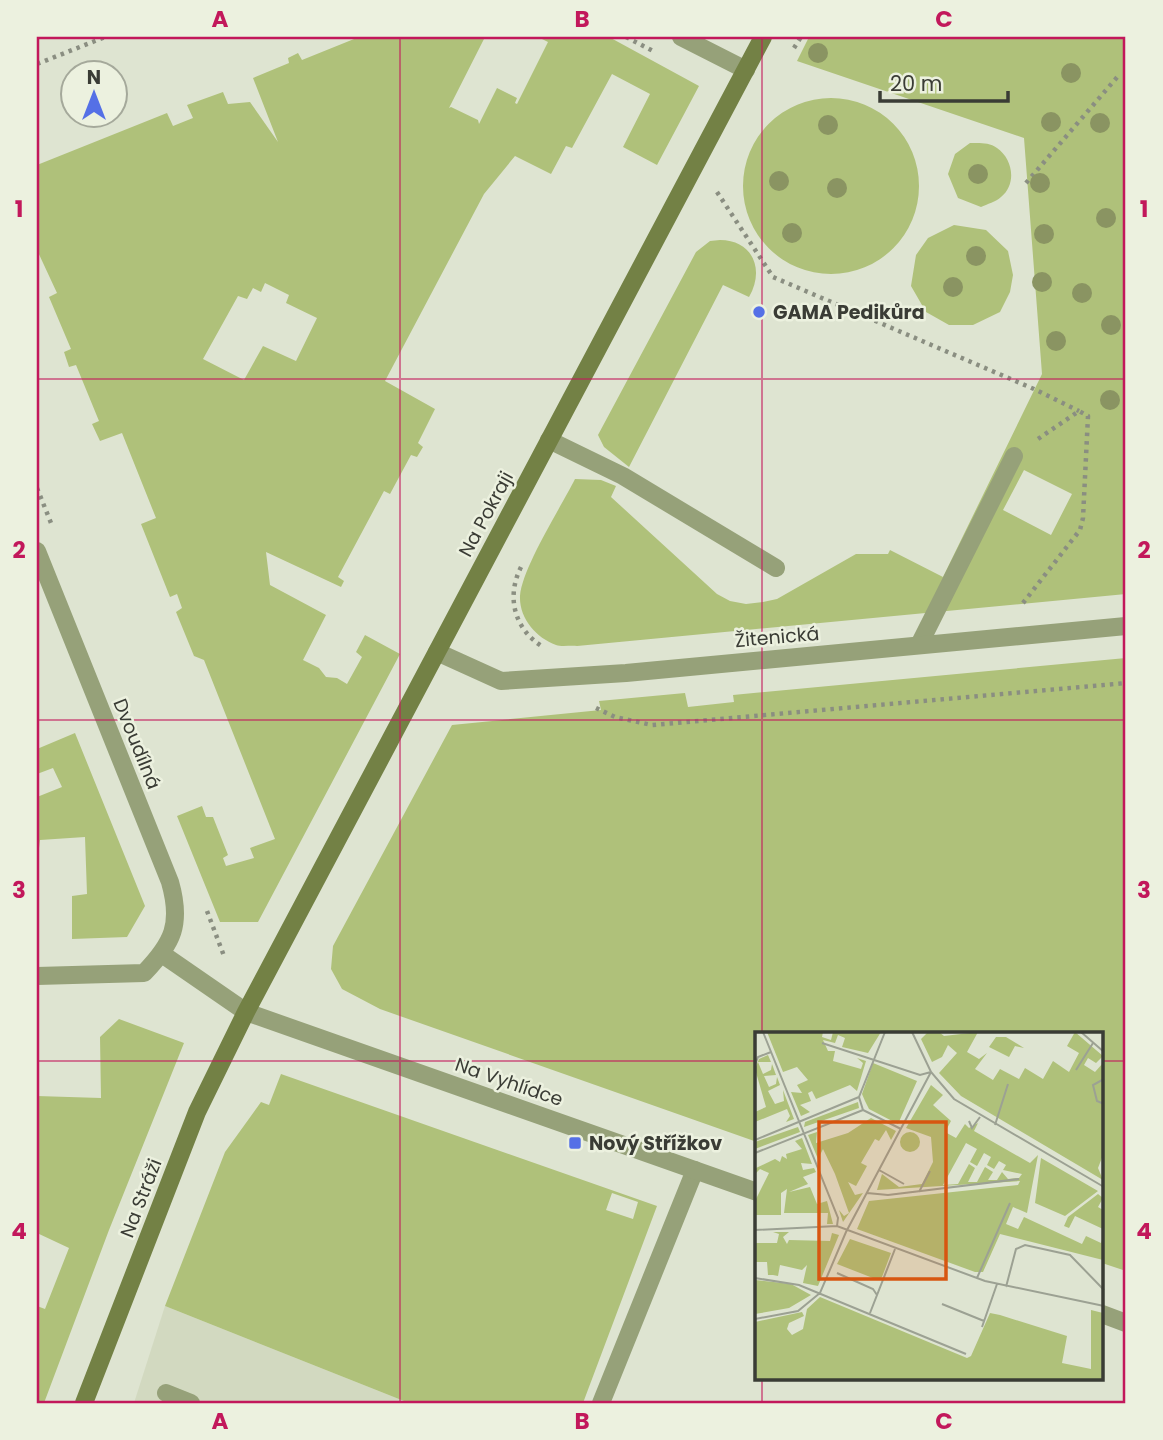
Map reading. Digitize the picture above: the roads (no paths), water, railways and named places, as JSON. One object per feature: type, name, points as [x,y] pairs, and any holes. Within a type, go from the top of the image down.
[{"type":"street","points":[[681,37],[746,71]]},
{"type":"street","name":"Na Pokraji","points":[[246,1012],[764,37]]},
{"type":"street","points":[[549,440],[623,477],[776,568]]},
{"type":"street","points":[[919,645],[1014,456]]},
{"type":"street","name":"Dvoudílná","points":[[37,551],[175,898],[175,926],[171,940],[162,954]]},
{"type":"street","name":"Žitenická","points":[[437,652],[502,681],[599,675],[1126,626]]},
{"type":"street","points":[[37,976],[144,974],[162,954]]},
{"type":"street","name":"Na Vyhlídce","points":[[162,954],[246,1012],[755,1191]]},
{"type":"street","name":"Na Stráži","points":[[84,1403],[197,1112],[246,1012]]},
{"type":"street","points":[[600,1403],[695,1170]]},
{"type":"street","points":[[1104,1315],[1126,1323]]},
{"type":"street","points":[[166,1393],[191,1403]]},
{"type":"place","name":"GAMA Pedikůra","points":[[759,312]]},
{"type":"place","name":"Nový Střížkov","points":[[575,1143]]}]
